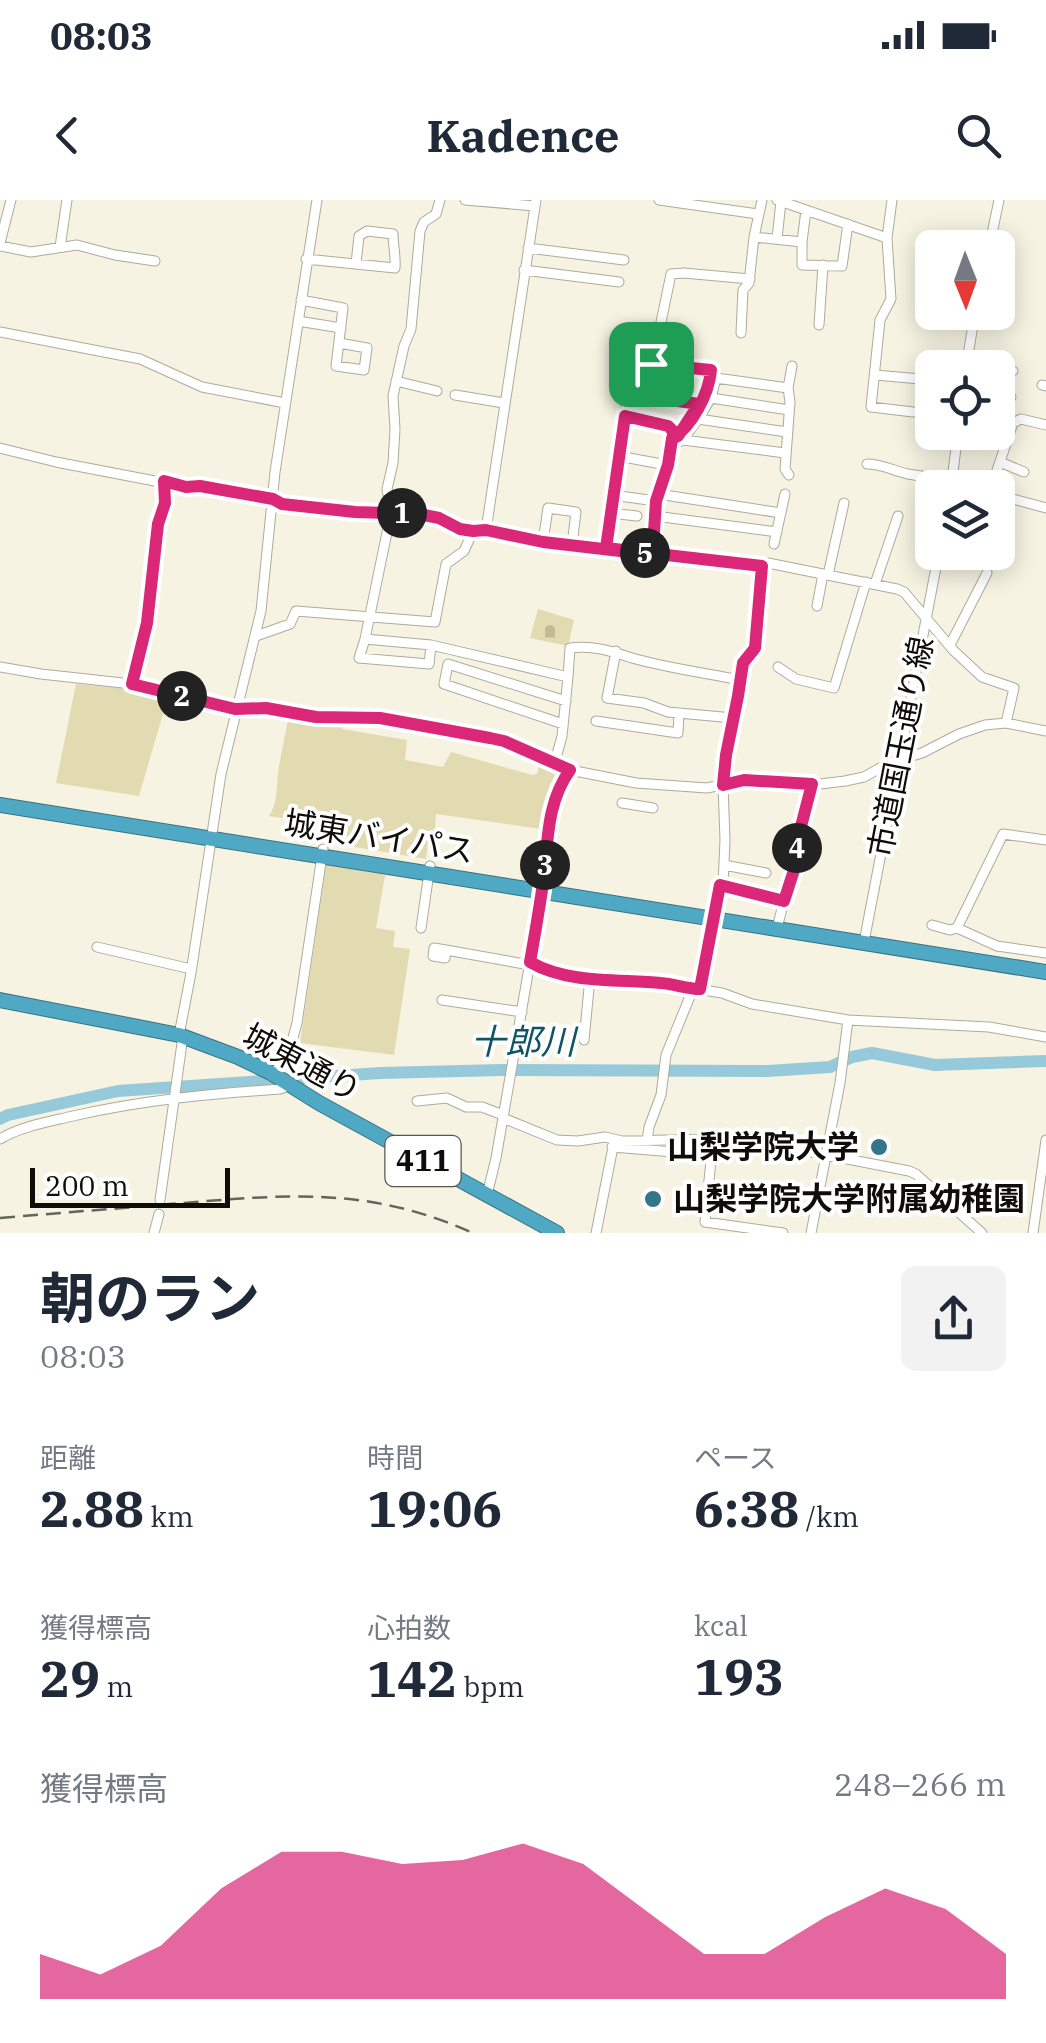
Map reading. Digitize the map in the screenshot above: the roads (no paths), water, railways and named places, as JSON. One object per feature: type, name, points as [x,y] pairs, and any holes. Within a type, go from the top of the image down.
[{"type":"highway","name":"城東バイパス","points":[[0,802],[1046,963]]},
{"type":"highway","name":"城東バイパス","points":[[865,938],[1046,972]]},
{"type":"highway","name":"城東通り","points":[[0,1000],[181,1035],[272,1073],[558,1233]]},
{"type":"street","points":[[10,200],[0,244],[31,252],[76,245],[155,261]]},
{"type":"street","points":[[60,247],[67,200]]},
{"type":"street","points":[[160,1200],[221,774],[256,636],[317,200]]},
{"type":"street","points":[[431,645],[429,664],[359,658],[391,513],[387,488],[396,428],[393,396],[404,346],[412,329],[420,230],[436,214],[440,200]]},
{"type":"street","points":[[465,200],[536,203],[486,530]]},
{"type":"street","points":[[659,200],[758,214]]},
{"type":"street","points":[[740,333],[743,290],[750,279],[762,200]]},
{"type":"street","points":[[892,200],[887,238],[891,299],[880,320],[871,407],[913,412]]},
{"type":"street","points":[[993,230],[1000,200]]},
{"type":"street","points":[[777,239],[779,201],[887,238]]},
{"type":"street","points":[[806,210],[802,265],[842,266],[848,224]]},
{"type":"street","points":[[306,259],[395,268],[393,234],[367,231],[359,236],[356,264]]},
{"type":"street","points":[[754,237],[802,242]]},
{"type":"street","points":[[528,248],[624,260]]},
{"type":"street","points":[[819,324],[823,265]]},
{"type":"street","points":[[524,270],[619,282]]},
{"type":"street","points":[[606,548],[618,456],[642,328],[660,327],[670,274],[750,279]]},
{"type":"street","points":[[301,300],[344,308],[339,344]]},
{"type":"street","points":[[298,322],[341,328]]},
{"type":"street","points":[[0,332],[140,359],[202,386],[286,403]]},
{"type":"street","points":[[646,554],[654,532],[657,498],[676,441],[706,393],[711,370],[651,364],[645,392],[650,397],[699,404]]},
{"type":"street","points":[[789,475],[785,469],[792,366]]},
{"type":"street","points":[[875,375],[915,379]]},
{"type":"street","points":[[676,441],[698,419],[711,398],[716,378],[788,388]]},
{"type":"street","points":[[396,381],[437,391]]},
{"type":"street","points":[[455,395],[504,403]]},
{"type":"street","points":[[711,398],[789,410]]},
{"type":"street","points":[[625,416],[668,426],[676,441]]},
{"type":"street","points":[[997,470],[1013,422],[1021,418],[1046,425]]},
{"type":"street","points":[[698,419],[787,432]]},
{"type":"street","points":[[676,441],[786,453]]},
{"type":"street","points":[[0,448],[186,487],[273,499],[282,504],[419,514],[439,518],[460,529],[572,546],[762,566],[768,563],[904,592],[982,677],[1014,688],[1006,723]]},
{"type":"street","points":[[618,456],[668,465]]},
{"type":"street","points":[[1000,462],[1024,472]]},
{"type":"street","points":[[867,464],[881,464],[915,475]]},
{"type":"street","points":[[132,684],[147,623],[158,524],[165,503],[164,481]]},
{"type":"street","points":[[774,544],[785,494]]},
{"type":"street","points":[[612,495],[782,513]]},
{"type":"street","points":[[1015,500],[1046,508]]},
{"type":"street","points":[[817,606],[844,504]]},
{"type":"street","points":[[543,542],[548,508],[576,512],[572,546]]},
{"type":"street","points":[[610,513],[637,516]]},
{"type":"street","points":[[655,516],[777,532]]},
{"type":"street","points":[[778,667],[796,679],[834,688],[898,516]]},
{"type":"street","points":[[256,636],[290,624],[296,612],[435,622],[446,564],[464,550],[473,531]]},
{"type":"street","points":[[723,886],[726,755],[743,663],[755,648],[762,566]]},
{"type":"street","name":"市道国玉通り線","points":[[865,938],[935,570]]},
{"type":"street","points":[[950,645],[986,573]]},
{"type":"street","points":[[365,638],[469,652],[568,676]]},
{"type":"street","points":[[554,762],[563,724],[570,648],[602,648],[741,680]]},
{"type":"street","points":[[616,651],[602,698],[644,703],[678,713],[733,718]]},
{"type":"street","points":[[466,670],[469,652]]},
{"type":"street","points":[[563,724],[444,684],[448,664],[566,702]]},
{"type":"street","points":[[0,667],[132,684],[235,709],[266,708],[316,717],[402,721],[504,741],[570,770],[642,783],[707,788],[744,780],[812,784],[864,777],[890,762],[922,754],[985,725],[1006,723],[1046,731]]},
{"type":"street","points":[[633,727],[635,703]]},
{"type":"street","points":[[596,721],[678,733],[678,713]]},
{"type":"street","points":[[487,1195],[522,1012],[552,808],[570,770]]},
{"type":"street","points":[[639,807],[642,783]]},
{"type":"street","points":[[778,924],[795,867],[812,784]]},
{"type":"street","points":[[622,803],[653,808]]},
{"type":"street","points":[[957,928],[1003,834],[1046,840]]},
{"type":"street","points":[[272,1073],[288,1056],[297,1024],[322,853]]},
{"type":"street","points":[[724,865],[766,873]]},
{"type":"street","points":[[421,928],[430,870]]},
{"type":"street","points":[[647,1140],[664,1064],[697,989],[720,885],[784,901]]},
{"type":"street","points":[[932,925],[957,928],[996,946],[1046,953]]},
{"type":"street","points":[[97,946],[192,968]]},
{"type":"street","points":[[446,950],[590,978],[697,989],[752,1004],[848,1020],[989,1027],[1046,1037]]},
{"type":"street","points":[[584,1040],[590,978]]},
{"type":"street","points":[[442,1000],[522,1012]]},
{"type":"street","points":[[811,1233],[848,1020]]},
{"type":"street","points":[[0,1139],[41,1123],[97,1110],[291,1085]]},
{"type":"street","points":[[417,1101],[447,1098],[466,1108],[482,1107],[557,1140],[606,1136],[613,1143],[712,1155]]},
{"type":"street","points":[[713,1139],[705,1222],[783,1233]]},
{"type":"street","points":[[613,1143],[744,1139],[916,1174],[982,1233]]},
{"type":"street","points":[[1033,1233],[1046,1140]]},
{"type":"street","points":[[596,1233],[613,1143]]},
{"type":"street","points":[[154,1233],[159,1214]]},
{"type":"waterway","name":"十郎川","points":[[0,1119],[118,1091],[380,1073],[768,1071],[830,1067],[872,1053],[935,1065],[1046,1061]]},
{"type":"railway","points":[[0,1218],[250,1198],[324,1197],[396,1207],[473,1233]]},
{"type":"place","name":"山梨学院大学","points":[[879,1147]]},
{"type":"place","name":"山梨学院大学附属幼稚園","points":[[653,1199]]}]
